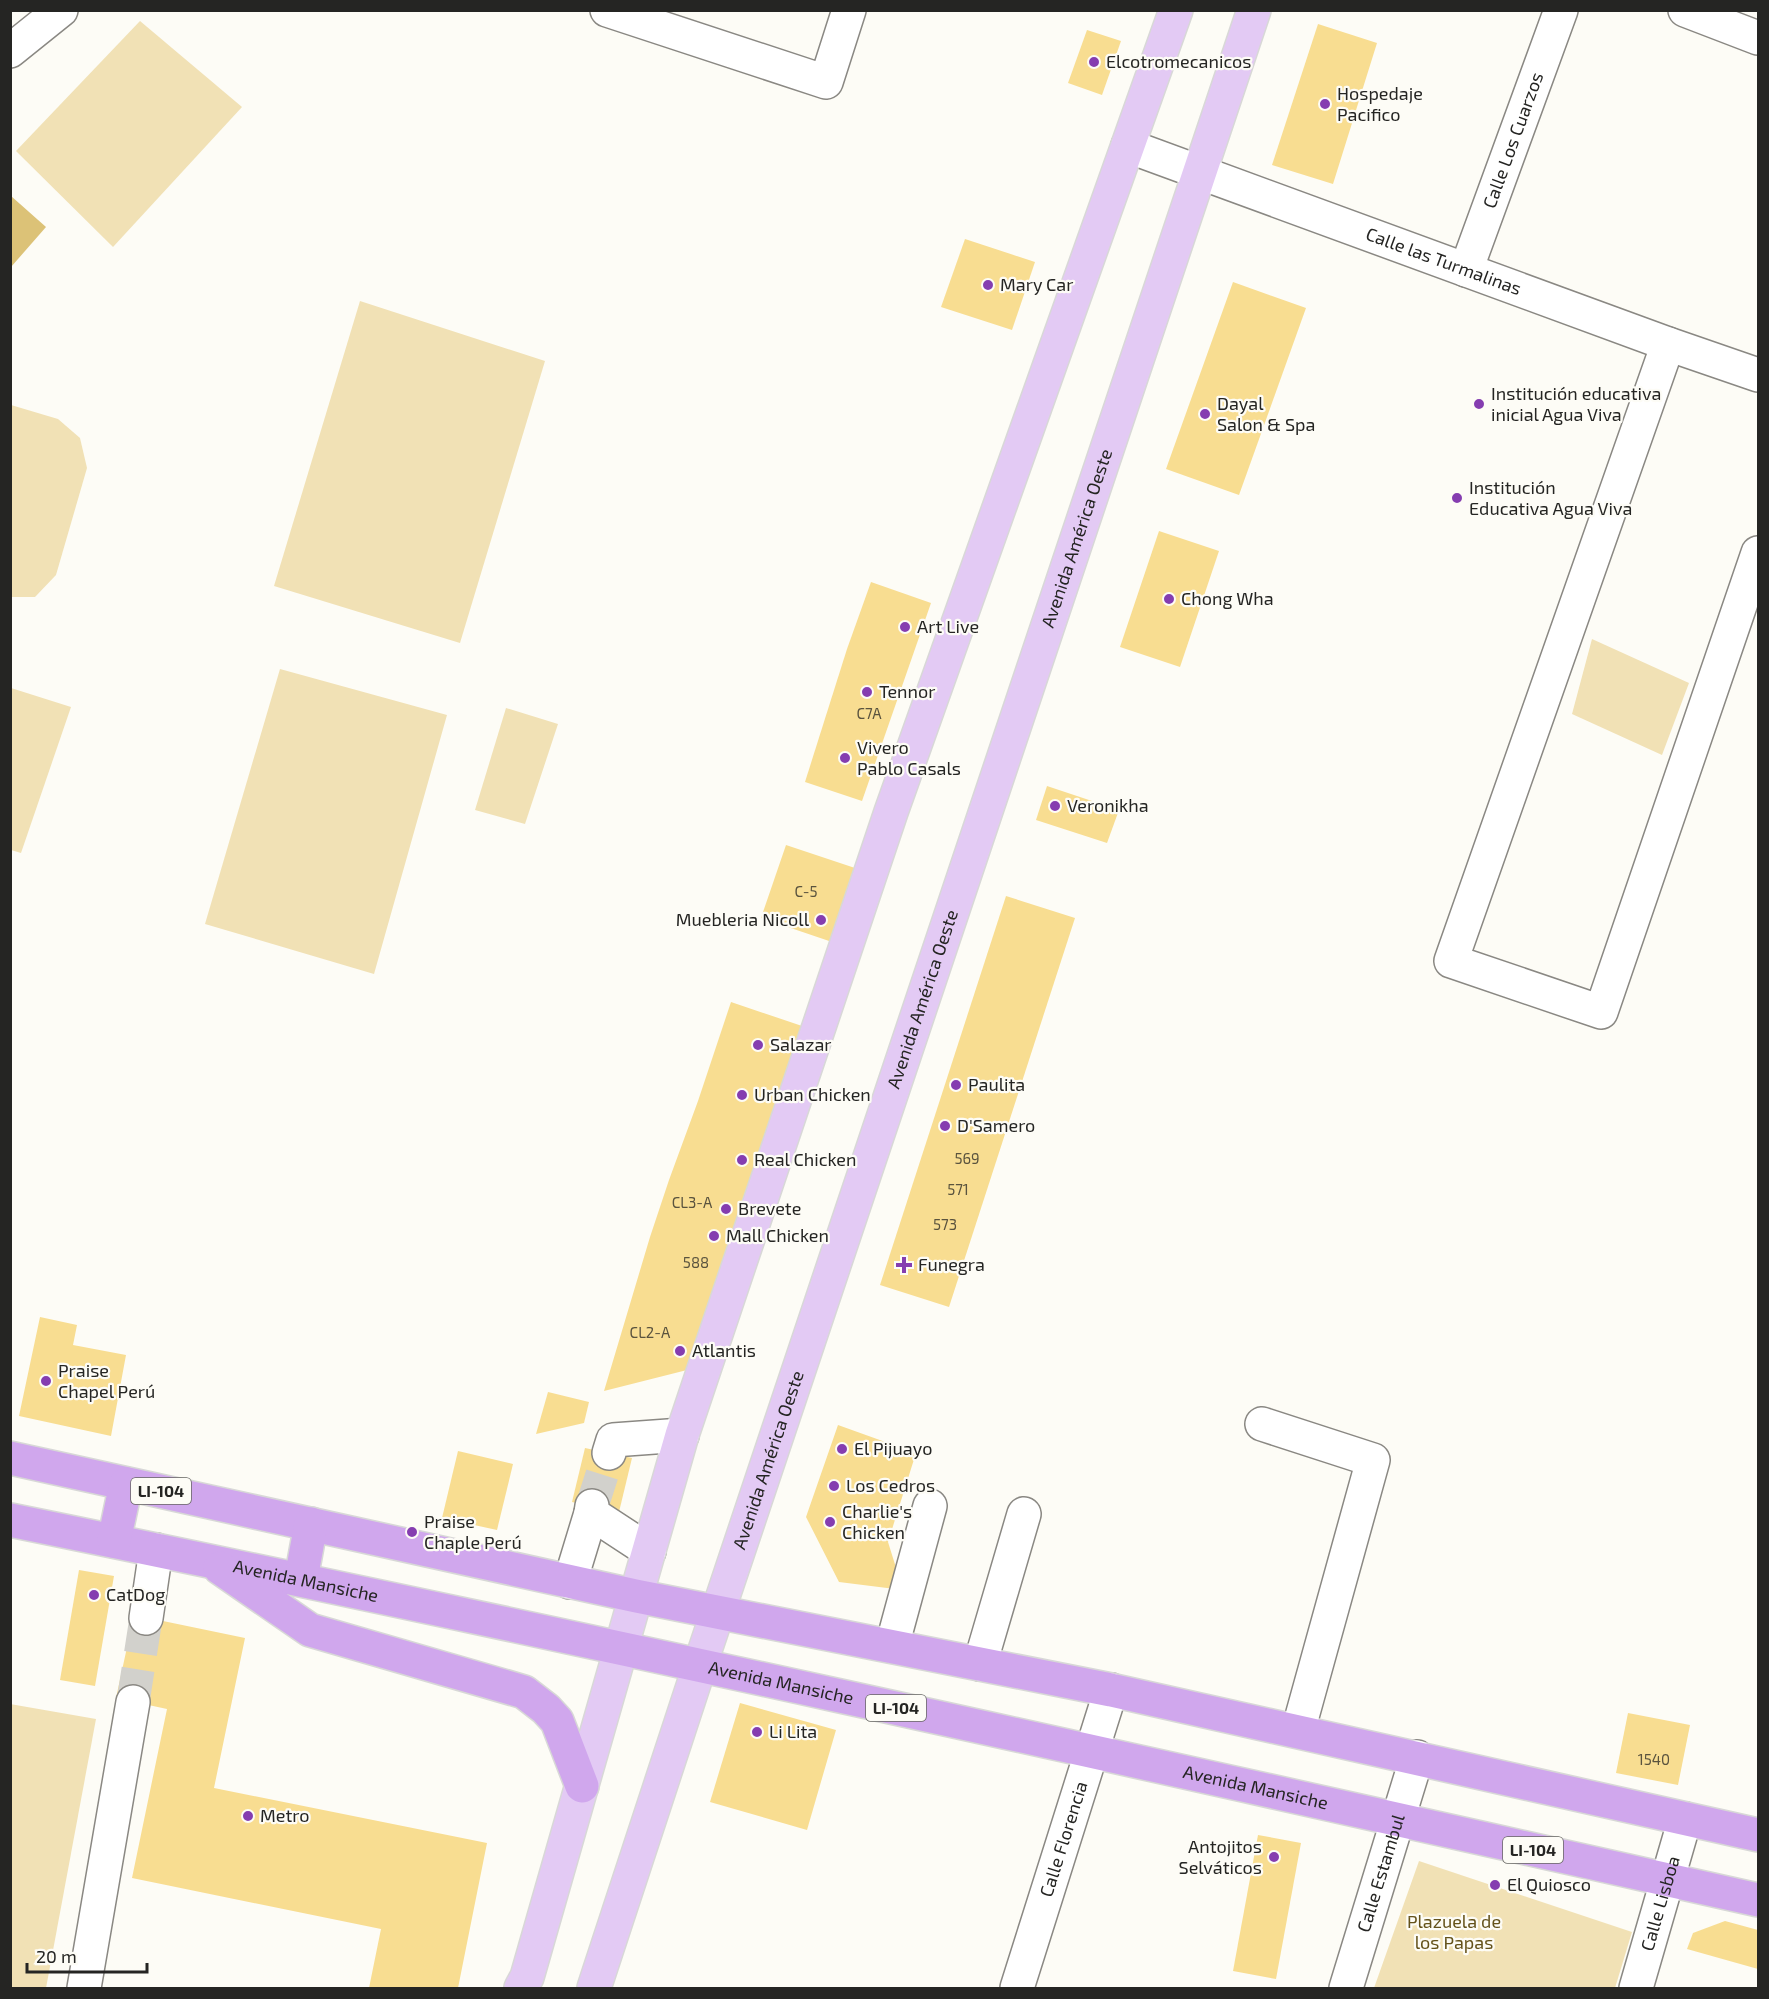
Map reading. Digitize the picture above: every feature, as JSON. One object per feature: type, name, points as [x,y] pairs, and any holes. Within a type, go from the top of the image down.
[{"type":"highway","name":"LI-104","points":[[10,1458],[636,1596],[1111,1689],[1758,1835]]},
{"type":"highway","points":[[114,1541],[126,1484]]},
{"type":"highway","name":"Avenida Mansiche","points":[[10,1520],[301,1579],[700,1665],[1758,1900]]},
{"type":"highway","points":[[301,1579],[311,1524]]},
{"type":"highway","points":[[209,1560],[309,1630],[524,1692],[557,1722],[582,1786]]},
{"type":"main road","points":[[521,1989],[582,1786],[682,1435],[891,812],[1176,10]]},
{"type":"main road","name":"Avenida América Oeste","points":[[594,1989],[700,1665],[1254,10]]},
{"type":"street","points":[[10,51],[61,10]]},
{"type":"street","points":[[607,10],[826,82],[849,10]]},
{"type":"street","name":"Calle Los Cuarzos","points":[[1466,270],[1561,10]]},
{"type":"street","points":[[1684,10],[1758,38]]},
{"type":"street","name":"Calle las Turmalinas","points":[[1128,147],[1758,375]]},
{"type":"street","points":[[1668,344],[1451,961],[1601,1012],[1758,553]]},
{"type":"street","points":[[1262,1424],[1373,1460],[1298,1731]]},
{"type":"street","points":[[609,1453],[614,1440],[682,1435]]},
{"type":"street","points":[[892,1646],[930,1506]]},
{"type":"street","points":[[570,1582],[592,1510],[649,1551]]},
{"type":"street","points":[[980,1664],[1024,1514]]},
{"type":"street","points":[[146,1618],[156,1550]]},
{"type":"street","name":"Calle Florencia","points":[[1017,1989],[1111,1689]]},
{"type":"street","points":[[84,1989],[133,1701]]},
{"type":"street","name":"Calle Estambul","points":[[1346,1989],[1416,1757]]},
{"type":"street","name":"Calle Lisboa","points":[[1636,1989],[1685,1819]]},
{"type":"green space","points":[[140,21],[242,107],[113,247],[16,151]]},
{"type":"green space","points":[[360,301],[545,361],[460,643],[274,586]]},
{"type":"green space","points":[[11,405],[58,419],[80,438],[87,468],[56,575],[35,597],[11,597]]},
{"type":"green space","points":[[1592,639],[1689,683],[1662,755],[1572,714]]},
{"type":"green space","points":[[280,669],[447,715],[374,974],[205,924]]},
{"type":"green space","points":[[11,688],[71,707],[21,853],[11,850]]},
{"type":"green space","points":[[506,708],[558,724],[525,824],[475,810]]},
{"type":"green space","points":[[10,1704],[96,1719],[46,1988],[11,1988]]},
{"type":"green space","name":"Plazuela de los Papas","points":[[1419,1861],[1632,1932],[1615,1988],[1374,1988]]},
{"type":"shaded area","points":[[11,196],[46,227],[11,267]]},
{"type":"building","name":"Hospedaje Pacifico","points":[[1318,24],[1377,43],[1333,184],[1272,165]]},
{"type":"building","name":"Elcotromecanicos","points":[[1087,30],[1121,41],[1102,95],[1068,83]]},
{"type":"building","name":"Mary Car","points":[[965,239],[1035,262],[1012,330],[941,307]]},
{"type":"building","points":[[1233,282],[1306,308],[1239,495],[1166,469]]},
{"type":"building","name":"Chong Wha","points":[[1159,531],[1219,551],[1180,667],[1120,647]]},
{"type":"building","points":[[871,582],[931,603],[862,801],[805,782]]},
{"type":"building","points":[[1047,786],[1119,810],[1107,843],[1036,820]]},
{"type":"building","points":[[786,845],[858,869],[832,942],[761,918]]},
{"type":"building","points":[[1006,896],[1075,918],[949,1307],[880,1285]]},
{"type":"building","points":[[731,1002],[805,1027],[691,1369],[604,1391],[650,1237]]},
{"type":"building","points":[[40,1317],[77,1325],[73,1345],[126,1355],[111,1436],[19,1416]]},
{"type":"building","points":[[548,1392],[589,1402],[584,1423],[536,1434]]},
{"type":"building","points":[[838,1425],[916,1453],[888,1542],[903,1590],[839,1582],[806,1517]]},
{"type":"building","points":[[585,1448],[632,1458],[619,1512],[572,1502]]},
{"type":"building","points":[[458,1451],[513,1464],[497,1530],[442,1518]]},
{"type":"building","points":[[79,1570],[114,1576],[95,1686],[60,1680]]},
{"type":"building","name":"Metro","points":[[134,1615],[245,1638],[214,1788],[487,1843],[458,1988],[369,1988],[381,1929],[132,1878],[167,1709],[116,1698]]},
{"type":"building","points":[[740,1703],[836,1730],[807,1830],[710,1802]]},
{"type":"building","points":[[1628,1713],[1690,1725],[1678,1785],[1616,1773]]},
{"type":"building","points":[[1258,1835],[1301,1843],[1276,1979],[1233,1971]]},
{"type":"building","points":[[1725,1921],[1758,1930],[1758,1969],[1687,1949],[1693,1933]]},
{"type":"tunnel","points":[[592,1506],[609,1453]]},
{"type":"tunnel","points":[[133,1702],[146,1618]]},
{"type":"place","name":"Elcotromecanicos","points":[[1094,62]]},
{"type":"place","name":"Hospedaje Pacifico","points":[[1325,104]]},
{"type":"place","name":"Mary Car","points":[[988,285]]},
{"type":"place","name":"Institución educativa inicial Agua Viva","points":[[1479,404]]},
{"type":"place","name":"Dayal Salon & Spa","points":[[1205,414]]},
{"type":"place","name":"Institución Educativa Agua Viva","points":[[1457,498]]},
{"type":"place","name":"Chong Wha","points":[[1169,599]]},
{"type":"place","name":"Art Live","points":[[905,627]]},
{"type":"place","name":"Tennor","points":[[867,692]]},
{"type":"place","name":"Vivero Pablo Casals","points":[[845,758]]},
{"type":"place","name":"Veronikha","points":[[1055,806]]},
{"type":"place","name":"Muebleria Nicoll","points":[[821,920]]},
{"type":"place","name":"Salazar","points":[[758,1045]]},
{"type":"place","name":"Paulita","points":[[956,1085]]},
{"type":"place","name":"Urban Chicken","points":[[742,1095]]},
{"type":"place","name":"D'Samero","points":[[945,1126]]},
{"type":"place","name":"Real Chicken","points":[[742,1160]]},
{"type":"place","name":"Brevete","points":[[726,1209]]},
{"type":"place","name":"Mall Chicken","points":[[714,1236]]},
{"type":"place","name":"Funegra","points":[[904,1265]]},
{"type":"place","name":"Atlantis","points":[[680,1351]]},
{"type":"place","name":"Praise Chapel Perú","points":[[46,1381]]},
{"type":"place","name":"El Pijuayo","points":[[842,1449]]},
{"type":"place","name":"Los Cedros","points":[[834,1486]]},
{"type":"place","name":"Charlie's Chicken","points":[[830,1522]]},
{"type":"place","name":"Praise Chaple Perú","points":[[412,1532]]},
{"type":"place","name":"CatDog","points":[[94,1595]]},
{"type":"place","name":"Li Lita","points":[[757,1732]]},
{"type":"place","name":"Metro","points":[[248,1816]]},
{"type":"place","name":"Antojitos Selváticos","points":[[1274,1857]]},
{"type":"place","name":"El Quiosco","points":[[1495,1885]]}]
